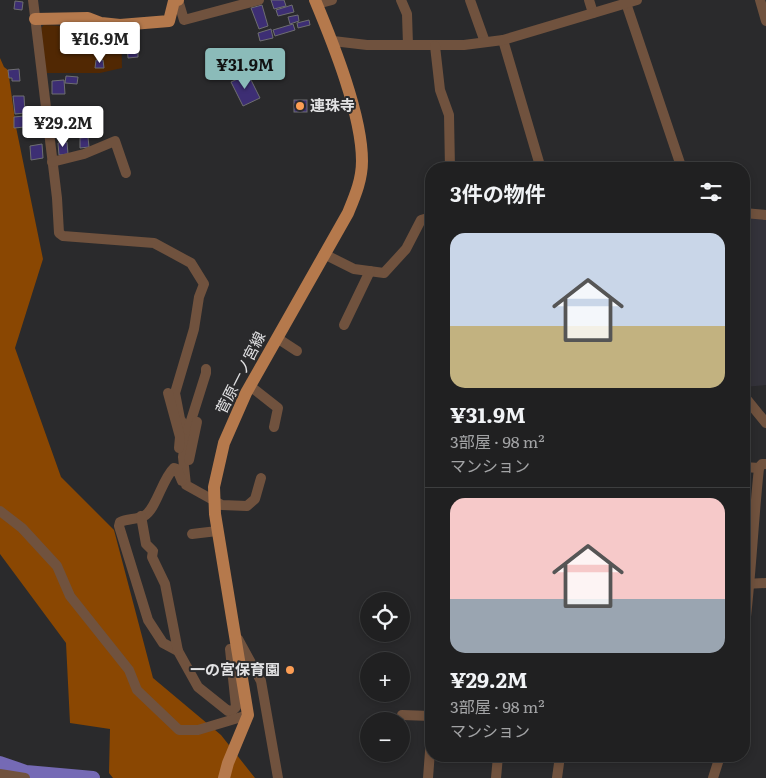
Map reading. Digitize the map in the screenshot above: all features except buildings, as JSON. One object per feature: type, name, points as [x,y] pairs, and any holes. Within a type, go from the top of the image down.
[{"type":"main road","points":[[35,19],[88,18],[101,23],[120,25],[169,22],[174,1],[178,0]]},
{"type":"main road","name":"菅原一ノ宮線","points":[[248,716],[218,531],[214,499],[216,469],[224,443],[250,386],[348,213],[359,184],[362,161],[358,127],[333,41],[316,2]]},
{"type":"main road","points":[[224,778],[228,763],[248,716]]},
{"type":"street","points":[[33,0],[59,233],[63,236],[154,243],[191,263],[204,284],[199,298],[194,329],[175,393],[180,419],[188,430]]},
{"type":"street","points":[[178,0],[184,20],[259,0]]},
{"type":"street","points":[[316,2],[332,0]]},
{"type":"street","points":[[402,0],[407,14],[408,45]]},
{"type":"street","points":[[470,0],[485,42]]},
{"type":"street","points":[[589,0],[593,13]]},
{"type":"street","points":[[333,41],[367,45],[435,46],[503,40],[638,0]]},
{"type":"street","points":[[760,0],[766,21]]},
{"type":"street","points":[[626,3],[680,162]]},
{"type":"street","points":[[503,40],[539,162]]},
{"type":"street","points":[[435,46],[440,90],[448,115],[450,162]]},
{"type":"street","points":[[52,162],[84,154],[115,142],[126,173]]},
{"type":"street","points":[[750,214],[766,215]]},
{"type":"street","points":[[324,254],[354,270],[384,273],[406,249],[421,220],[425,219]]},
{"type":"street","points":[[344,325],[370,271]]},
{"type":"street","points":[[277,338],[297,351]]},
{"type":"street","points":[[188,487],[183,458],[188,430],[206,369]]},
{"type":"street","points":[[250,386],[278,408],[274,427]]},
{"type":"street","points":[[168,393],[180,437],[177,468],[188,487],[214,499],[222,505],[247,506],[255,499],[261,478]]},
{"type":"street","points":[[750,403],[766,423]]},
{"type":"street","points":[[188,487],[189,458],[197,422]]},
{"type":"street","points":[[750,554],[762,466]]},
{"type":"street","points":[[177,468],[169,472],[152,508],[141,516],[120,522],[119,526],[131,570],[148,620],[164,643],[178,651]]},
{"type":"street","points":[[0,511],[22,528],[57,566],[70,596],[129,670],[137,690],[179,730],[198,730],[248,716]]},
{"type":"street","points":[[141,516],[146,544],[153,551],[152,556],[164,584],[178,651],[198,687],[228,711],[233,710],[236,706],[230,649],[237,648]]},
{"type":"street","points":[[192,534],[218,531]]},
{"type":"street","points":[[750,584],[766,583]]},
{"type":"street","points":[[235,634],[261,681],[278,778]]},
{"type":"street","points":[[410,715],[425,716]]},
{"type":"street","points":[[428,778],[429,762]]},
{"type":"street","points":[[496,778],[497,762]]},
{"type":"street","points":[[557,778],[559,762]]},
{"type":"street","points":[[713,778],[718,762]]},
{"type":"street","points":[[0,774],[25,778]]},
{"type":"shaded area","points":[[44,25],[121,29],[122,68],[100,73],[46,73],[41,28]]},
{"type":"shaded area","points":[[0,58],[4,67],[8,70],[16,127],[43,259],[15,348],[61,477],[114,530],[153,678],[221,735],[255,778],[113,778],[109,773],[110,729],[70,723],[66,643],[0,554]]},
{"type":"shaded area","points":[[750,217],[766,218],[766,385],[750,386]]},
{"type":"waterway","points":[[0,763],[26,772],[93,778]]},
{"type":"place","name":"連珠寺","points":[[300,106]]},
{"type":"place","name":"一の宮保育園","points":[[290,670]]}]
